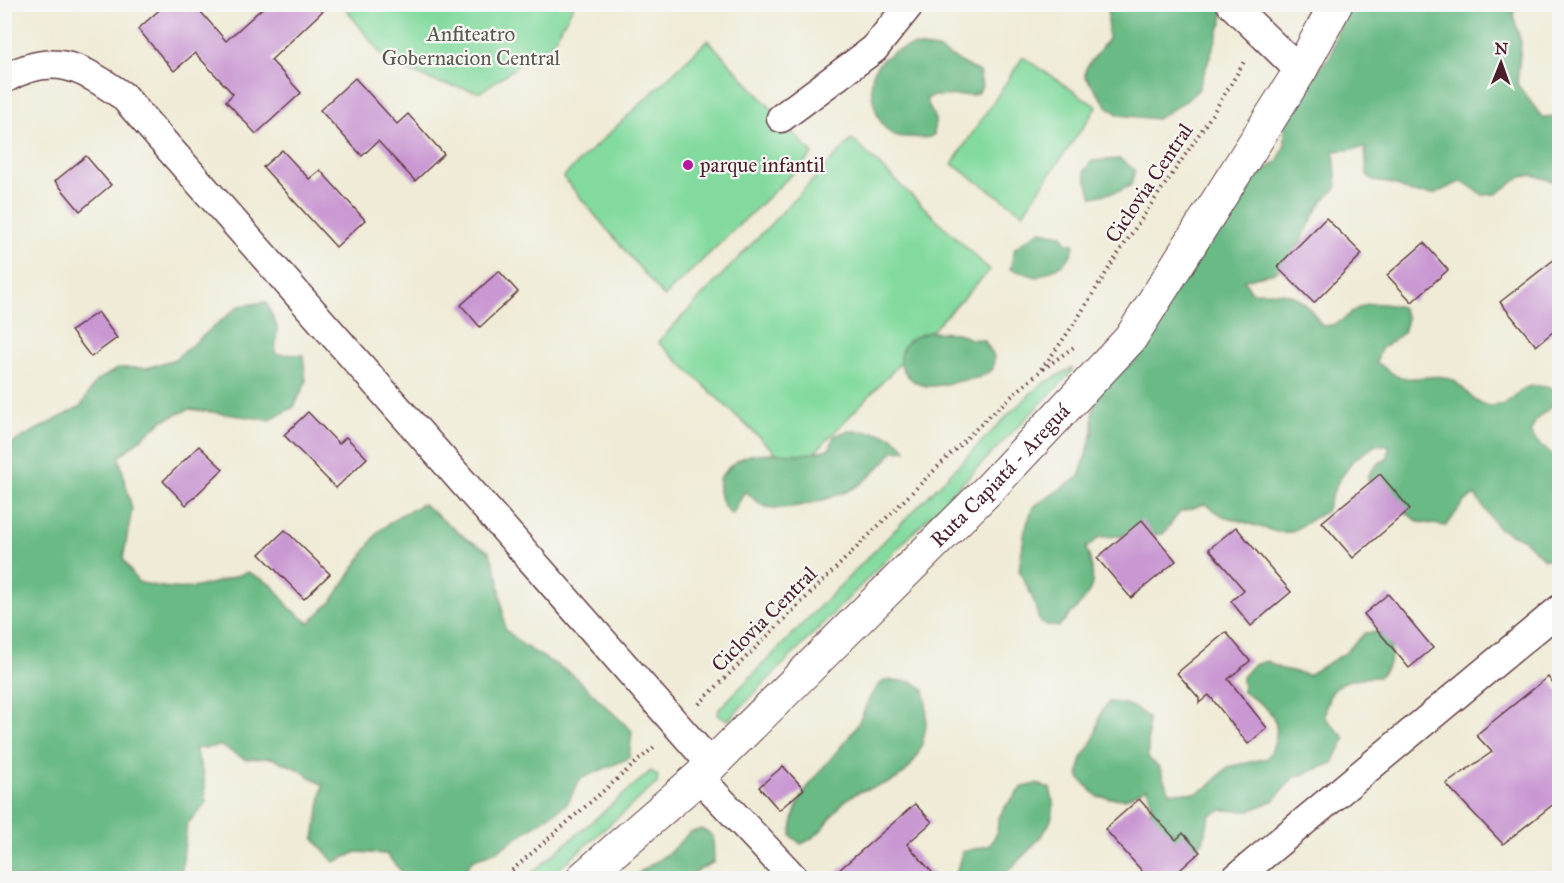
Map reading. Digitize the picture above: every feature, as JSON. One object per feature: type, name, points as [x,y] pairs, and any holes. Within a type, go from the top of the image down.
[{"type":"main road","name":"Ruta Capiatá - Areguá","points":[[583,879],[705,770],[990,488],[1130,339],[1300,71],[1336,4]]},
{"type":"street","points":[[780,118],[874,49],[910,4]]},
{"type":"street","points":[[1232,4],[1300,71]]},
{"type":"street","points":[[6,82],[37,66],[65,64],[89,72],[123,96],[677,726],[705,770],[794,879]]},
{"type":"street","points":[[1236,879],[1560,609]]},
{"type":"path","name":"Ciclovia Central","points":[[1038,373],[1067,336],[1121,250],[1194,145],[1249,53]]},
{"type":"path","name":"Ciclovia Central","points":[[503,879],[677,726],[986,419],[1038,373],[1085,339]]},
{"type":"green space","name":"Anfiteatro Gobernacion Central","points":[[343,5],[574,5],[553,42],[480,92],[439,83],[387,62]]},
{"type":"green space","points":[[1108,5],[1223,5],[1222,22],[1198,90],[1187,100],[1157,119],[1119,115],[1108,107],[1085,76],[1086,68],[1108,39]]},
{"type":"green space","points":[[1344,5],[1517,5],[1513,14],[1521,43],[1517,84],[1542,117],[1559,116],[1559,183],[1533,175],[1521,177],[1496,194],[1483,195],[1462,181],[1434,194],[1412,193],[1394,184],[1374,181],[1367,175],[1365,148],[1334,151],[1337,187],[1323,201],[1294,253],[1278,270],[1244,281],[1252,292],[1285,294],[1300,300],[1322,326],[1342,321],[1355,310],[1368,304],[1401,307],[1407,318],[1403,333],[1381,349],[1376,362],[1399,377],[1447,378],[1454,381],[1475,400],[1492,406],[1508,401],[1530,386],[1554,389],[1556,402],[1536,420],[1530,433],[1540,445],[1559,459],[1559,559],[1544,559],[1524,540],[1498,528],[1475,495],[1464,502],[1446,526],[1419,522],[1373,490],[1367,477],[1376,465],[1388,458],[1389,445],[1376,445],[1353,460],[1336,485],[1326,511],[1291,532],[1277,532],[1223,516],[1205,504],[1180,512],[1163,534],[1100,537],[1086,548],[1093,574],[1092,584],[1083,601],[1058,627],[1040,623],[1033,599],[1019,570],[1025,530],[1033,507],[1079,477],[1093,432],[1093,410],[1104,379],[1136,361],[1146,327],[1176,259],[1228,228],[1241,188],[1278,161],[1285,145],[1285,108],[1331,55]]},
{"type":"green space","name":"parque infantil","points":[[708,40],[813,154],[664,297],[563,177]]},
{"type":"green space","points":[[914,46],[937,49],[979,72],[982,86],[979,92],[973,95],[933,96],[926,99],[935,120],[934,135],[925,138],[899,136],[890,132],[879,118],[873,100],[872,82],[876,68],[884,58],[896,51]]},
{"type":"green space","points":[[1023,57],[1097,107],[1023,213],[952,164]]},
{"type":"green space","points":[[852,139],[990,270],[796,472],[658,342]]},
{"type":"green space","points":[[1120,159],[1135,170],[1131,185],[1119,191],[1092,197],[1084,171],[1092,161]]},
{"type":"green space","points":[[1040,231],[1062,235],[1067,243],[1074,244],[1070,256],[1061,265],[1037,277],[1010,269],[1015,248]]},
{"type":"green space","points":[[266,302],[277,327],[275,354],[303,355],[306,382],[294,407],[270,420],[189,409],[162,421],[119,457],[132,509],[123,559],[138,582],[169,588],[194,588],[248,572],[271,584],[289,607],[309,623],[331,602],[378,532],[399,516],[423,504],[467,539],[489,551],[498,576],[505,629],[524,646],[572,674],[632,731],[629,758],[580,779],[567,804],[497,851],[472,860],[462,878],[407,878],[386,854],[357,852],[334,862],[314,839],[323,785],[298,769],[272,758],[245,759],[221,746],[195,749],[204,777],[206,803],[187,824],[181,876],[175,878],[5,878],[4,475],[12,443],[81,406],[96,381],[119,368],[147,368],[175,359],[239,306]]},
{"type":"green space","points":[[929,332],[958,333],[970,339],[984,340],[994,356],[993,369],[977,378],[938,385],[927,386],[914,381],[901,365],[901,352],[910,340]]},
{"type":"green space","points":[[1072,368],[1072,372],[728,720],[718,716],[719,709],[1010,413],[1039,386]]},
{"type":"green space","points":[[847,431],[887,435],[894,438],[906,450],[893,451],[873,474],[854,488],[819,501],[785,508],[767,507],[745,491],[732,515],[722,503],[719,479],[731,465],[744,457],[771,453],[814,453],[830,448],[834,436]]},
{"type":"green space","points":[[1378,632],[1389,640],[1391,651],[1389,664],[1379,677],[1358,678],[1341,684],[1334,689],[1326,706],[1325,718],[1345,738],[1333,763],[1293,778],[1274,800],[1249,811],[1222,810],[1210,815],[1203,841],[1194,851],[1151,827],[1151,801],[1147,788],[1125,799],[1098,797],[1079,778],[1081,761],[1094,738],[1100,716],[1109,702],[1130,706],[1148,718],[1148,758],[1159,767],[1169,792],[1196,793],[1208,787],[1228,767],[1268,758],[1276,735],[1274,719],[1262,705],[1243,692],[1242,677],[1253,665],[1267,661],[1279,668],[1308,675],[1344,654],[1365,633]]},
{"type":"green space","points":[[885,680],[914,682],[924,690],[926,726],[914,761],[898,778],[850,797],[817,834],[801,844],[791,836],[797,806],[814,779],[854,730],[870,698]]},
{"type":"green space","points":[[651,771],[658,776],[657,783],[548,878],[526,878]]},
{"type":"green space","points":[[1037,784],[1050,788],[1053,806],[1049,824],[1038,840],[1001,878],[955,878],[962,852],[990,845],[997,833],[998,820],[1004,808],[1023,787]]},
{"type":"green space","points":[[702,829],[713,836],[714,862],[684,878],[631,878],[669,853],[689,833]]},
{"type":"building","points":[[166,4],[194,4],[226,41],[267,4],[330,4],[271,60],[301,93],[256,134],[226,101],[233,94],[195,53],[174,71],[138,29]]},
{"type":"building","points":[[355,78],[397,124],[408,114],[444,154],[415,181],[378,141],[362,156],[320,110]]},
{"type":"building","points":[[282,150],[309,179],[320,170],[365,220],[336,247],[263,167]]},
{"type":"building","points":[[86,156],[111,185],[80,211],[55,181]]},
{"type":"building","points":[[1326,218],[1362,254],[1314,303],[1277,267]]},
{"type":"building","points":[[1424,243],[1448,270],[1412,302],[1387,275]]},
{"type":"building","points":[[1560,255],[1560,326],[1536,346],[1500,302]]},
{"type":"building","points":[[499,271],[518,292],[480,327],[461,305]]},
{"type":"building","points":[[98,312],[117,338],[91,357],[71,331]]},
{"type":"building","points":[[308,412],[339,444],[346,437],[367,458],[336,488],[284,435]]},
{"type":"building","points":[[199,446],[223,469],[186,505],[163,481]]},
{"type":"building","points":[[1380,474],[1410,509],[1353,558],[1322,522]]},
{"type":"building","points":[[1142,520],[1176,561],[1131,598],[1097,558]]},
{"type":"building","points":[[1236,527],[1291,592],[1251,626],[1231,601],[1244,590],[1209,549]]},
{"type":"building","points":[[285,530],[330,574],[304,599],[260,554]]},
{"type":"building","points":[[1388,594],[1433,648],[1409,668],[1364,614]]},
{"type":"building","points":[[1226,632],[1250,661],[1228,679],[1267,728],[1248,744],[1209,695],[1199,703],[1199,698],[1177,673]]},
{"type":"building","points":[[1548,677],[1560,693],[1560,799],[1503,844],[1446,784],[1492,752],[1476,735]]},
{"type":"building","points":[[783,766],[804,789],[779,810],[759,787]]},
{"type":"building","points":[[1139,799],[1176,840],[1183,833],[1200,852],[1170,879],[1149,879],[1105,829]]},
{"type":"building","points":[[915,804],[932,822],[907,844],[938,879],[830,878]]},
{"type":"place","name":"parque infantil","points":[[688,165]]}]
